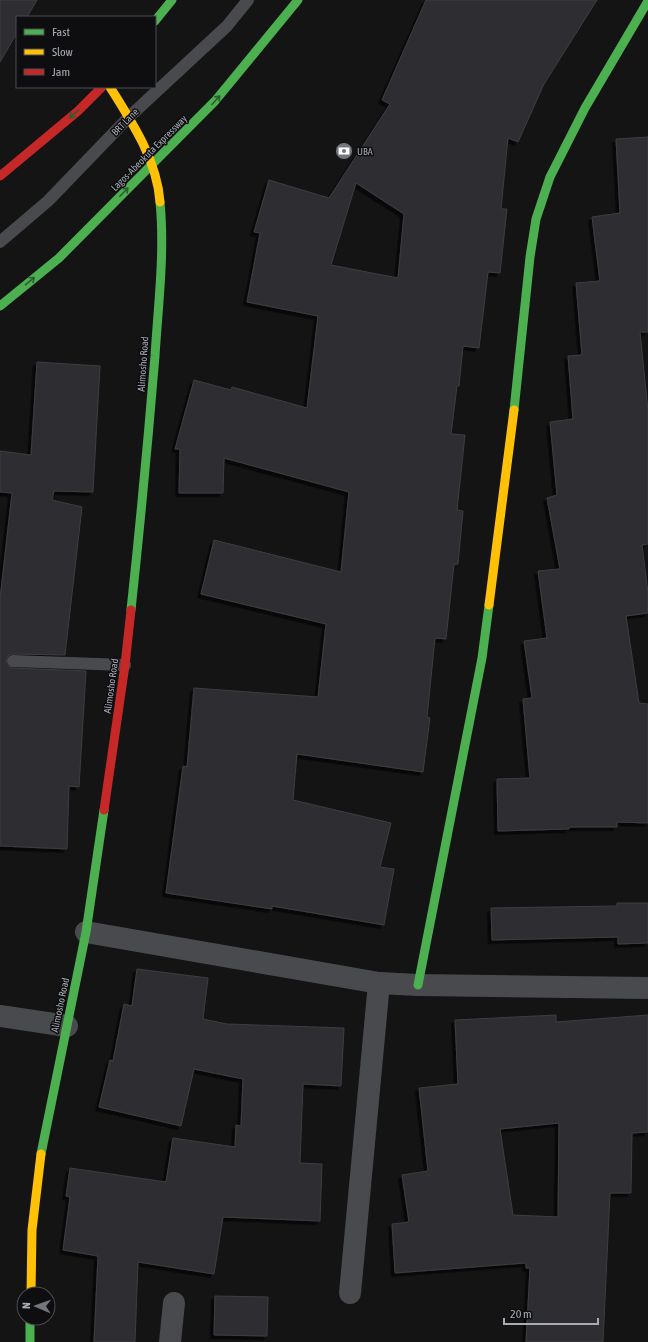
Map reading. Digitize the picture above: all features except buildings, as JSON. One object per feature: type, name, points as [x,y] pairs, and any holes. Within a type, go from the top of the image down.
[{"type":"main road","points":[[156,20],[172,0]]},
{"type":"main road","name":"Lagos-Abeokuta Expressway","points":[[0,306],[59,258],[216,101],[298,0]]},
{"type":"main road","points":[[418,985],[482,658],[511,436],[530,257],[536,218],[550,177],[585,108],[648,1]]},
{"type":"main road","points":[[0,176],[78,111],[101,88]]},
{"type":"main road","name":"Alimosho Road","points":[[31,1286],[32,1230],[40,1157],[86,932],[125,665],[146,470],[156,325],[162,222],[159,186],[152,164],[129,117],[111,88]]},
{"type":"main road","points":[[30,1326],[30,1342]]},
{"type":"street","points":[[86,932],[379,983],[418,985],[648,988]]},
{"type":"street","points":[[350,1293],[379,983]]},
{"type":"street","points":[[0,1016],[67,1026]]},
{"type":"street","points":[[170,1342],[174,1303]]},
{"type":"lane","name":"BRT Lane","points":[[0,242],[48,202],[129,117],[227,26],[248,0]]},
{"type":"lane","points":[[13,660],[125,665]]},
{"type":"traffic: fast","points":[[156,20],[172,0]]},
{"type":"traffic: fast","points":[[0,306],[59,258],[215,101],[298,0]]},
{"type":"traffic: fast","points":[[514,410],[530,257],[536,219],[550,177],[585,108],[648,1]]},
{"type":"traffic: fast","points":[[131,610],[155,356],[162,241],[160,202]]},
{"type":"traffic: fast","points":[[418,985],[482,658],[489,605]]},
{"type":"traffic: fast","points":[[41,1154],[86,932],[104,810]]},
{"type":"traffic: fast","points":[[30,1326],[30,1342]]},
{"type":"traffic: slow","points":[[111,88],[135,128],[149,156],[158,186],[160,202]]},
{"type":"traffic: slow","points":[[489,605],[514,410]]},
{"type":"traffic: slow","points":[[31,1286],[32,1230],[41,1154]]},
{"type":"traffic: jam","points":[[0,176],[78,111],[101,88]]},
{"type":"traffic: jam","points":[[104,810],[125,665],[131,610]]},
{"type":"place","name":"UBA","points":[[344,151]]}]
